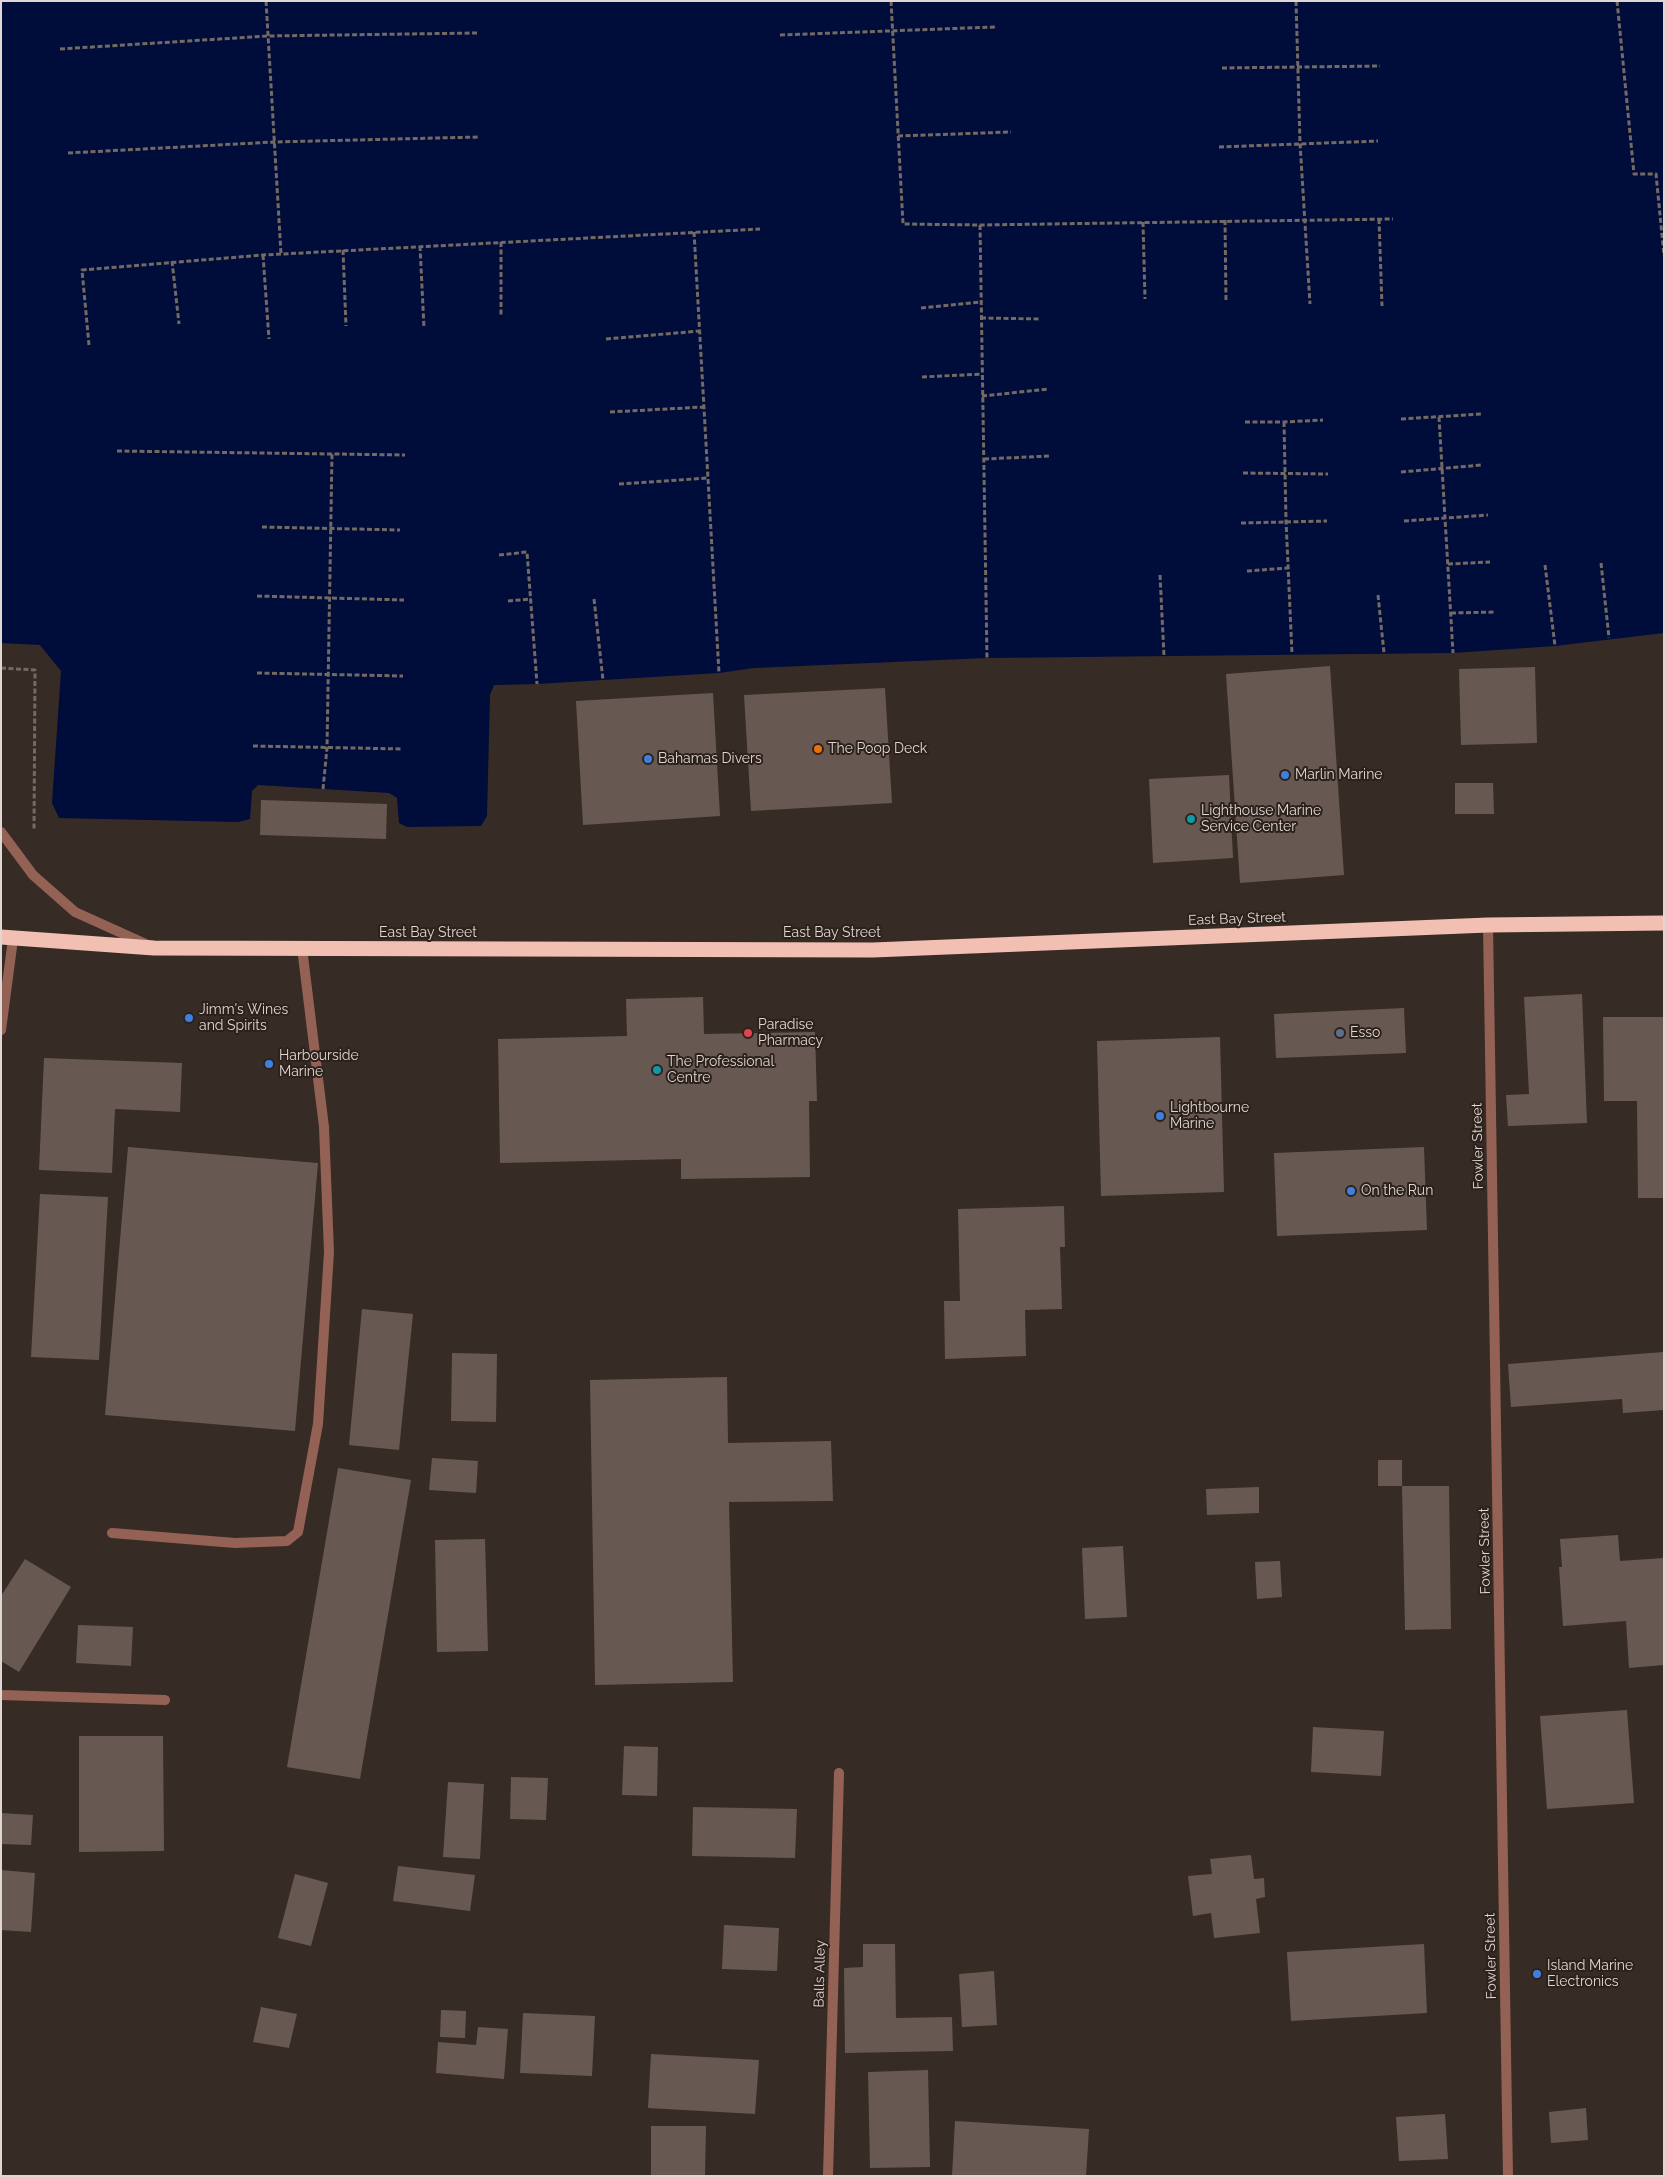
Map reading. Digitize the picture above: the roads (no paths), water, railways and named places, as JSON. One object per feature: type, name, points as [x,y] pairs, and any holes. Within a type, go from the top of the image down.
[{"type":"highway","name":"East Bay Street","points":[[7,938],[154,948],[873,950],[1488,925],[1664,923]]},
{"type":"street","points":[[1,832],[33,875],[75,912],[154,948]]},
{"type":"street","name":"Fowler Street","points":[[1488,925],[1508,2176]]},
{"type":"street","points":[[1,1030],[7,938]]},
{"type":"street","points":[[112,1533],[235,1543],[287,1540],[298,1532],[318,1424],[329,1252],[324,1127],[302,948]]},
{"type":"street","points":[[1,1695],[165,1700]]},
{"type":"street","name":"Balls Alley","points":[[828,2176],[839,1773]]},
{"type":"place","name":"The Poop Deck","points":[[818,749]]},
{"type":"place","name":"Bahamas Divers","points":[[648,759]]},
{"type":"place","name":"Marlin Marine","points":[[1285,775]]},
{"type":"place","name":"Lighthouse Marine Service Center","points":[[1191,819]]},
{"type":"place","name":"Jimm's Wines and Spirits","points":[[189,1018]]},
{"type":"place","name":"Paradise Pharmacy","points":[[748,1033]]},
{"type":"place","name":"Esso","points":[[1340,1033]]},
{"type":"place","name":"Harbourside Marine","points":[[269,1064]]},
{"type":"place","name":"The Professional Centre","points":[[657,1070]]},
{"type":"place","name":"Lightbourne Marine","points":[[1160,1116]]},
{"type":"place","name":"On the Run","points":[[1351,1191]]},
{"type":"place","name":"Island Marine Electronics","points":[[1537,1974]]}]
